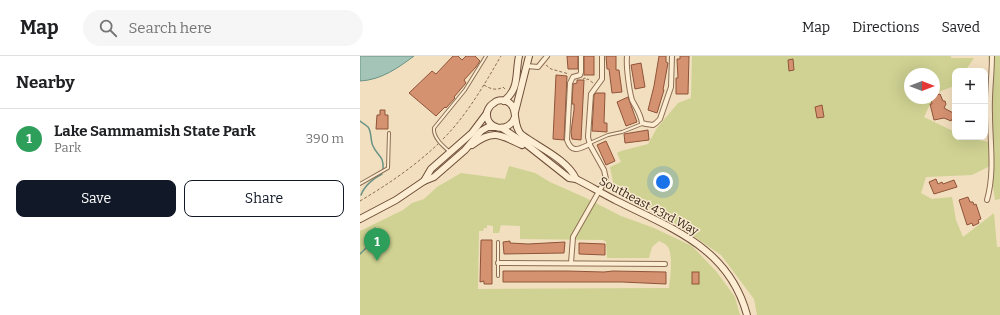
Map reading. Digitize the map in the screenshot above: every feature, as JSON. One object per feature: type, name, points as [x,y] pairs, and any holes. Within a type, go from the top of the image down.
[{"type":"main road","points":[[424,181],[431,169],[451,153],[476,129],[491,105],[495,102],[504,100],[512,94],[515,87],[519,56]]},
{"type":"main road","points":[[466,150],[481,131],[488,127],[499,128],[512,123],[529,56]]},
{"type":"main road","points":[[504,100],[511,104],[515,114]]},
{"type":"main road","points":[[487,113],[488,120],[499,128]]},
{"type":"main road","name":"Southeast 43rd Way","points":[[515,114],[516,124],[521,134],[544,149],[573,172],[576,179]]},
{"type":"main road","name":"Southeast 43rd Way","points":[[499,128],[533,150],[569,178],[576,179],[696,242],[729,274],[738,290],[747,315]]},
{"type":"main road","points":[[360,219],[396,200],[424,181],[434,177],[466,150],[486,136],[494,135],[505,137],[533,150]]},
{"type":"street","points":[[527,66],[538,67],[547,56]]},
{"type":"street","points":[[581,56],[581,72],[573,77],[570,83],[567,140],[572,149],[577,149],[590,144]]},
{"type":"street","points":[[571,263],[573,237],[600,192],[607,177],[588,137],[590,96],[602,79],[602,56]]},
{"type":"street","points":[[627,56],[627,69],[632,99],[640,112],[643,124],[653,125],[660,119],[671,87],[672,56]]},
{"type":"street","points":[[987,200],[991,184],[990,100],[992,56]]},
{"type":"street","points":[[498,263],[665,264]]},
{"type":"lane","points":[[451,153],[436,137],[434,128],[465,90],[486,56]]},
{"type":"lane","points":[[590,144],[608,135],[622,132],[643,124]]},
{"type":"lane","points":[[360,184],[388,168],[389,133]]},
{"type":"lane","points":[[498,242],[498,276]]},
{"type":"path","points":[[484,85],[492,89],[504,88]]},
{"type":"green space","points":[[692,56],[951,56],[951,58],[974,58],[967,68],[952,68],[952,87],[940,91],[940,68],[904,68],[904,104],[930,104],[924,117],[952,131],[952,140],[979,140],[989,142],[991,77],[988,56],[1000,56],[1000,199],[995,200],[990,166],[972,175],[926,177],[921,193],[932,199],[952,197],[956,220],[963,237],[994,213],[997,247],[1000,247],[1000,315],[757,315],[754,299],[721,255],[667,218],[614,187],[610,167],[621,162],[617,153],[648,144],[657,128],[678,103],[691,98]]},
{"type":"green space","points":[[509,166],[535,173],[550,182],[621,216],[654,228],[692,246],[716,271],[735,297],[740,315],[360,315],[360,231],[403,210],[412,203],[424,199],[437,187],[461,173],[505,179]],"holes":[[[487,225],[493,226],[493,233],[499,233],[501,225],[520,226],[520,239],[603,240],[606,242],[607,258],[649,258],[652,247],[659,241],[667,246],[670,253],[671,268],[669,288],[478,289],[479,231],[483,231],[484,228],[487,228]]]},
{"type":"shaded area","points":[[360,56],[414,56],[382,76],[360,81]]},
{"type":"building","points":[[453,56],[458,56],[462,60],[466,56],[475,56],[480,61],[464,80],[466,83],[454,97],[455,98],[436,116],[409,93],[432,71],[436,74]]},
{"type":"building","points":[[567,56],[578,56],[578,69],[568,69]]},
{"type":"building","points":[[584,56],[594,56],[594,75],[584,75]]},
{"type":"building","points":[[606,56],[616,56],[616,70],[619,70],[622,92],[612,93]]},
{"type":"building","points":[[659,56],[666,56],[666,62],[668,63],[664,90],[657,113],[648,110]]},
{"type":"building","points":[[680,56],[689,56],[688,94],[676,94],[676,78],[678,78],[677,59],[680,59]]},
{"type":"building","points":[[793,59],[794,70],[789,71],[788,60]]},
{"type":"building","points":[[641,63],[645,87],[635,89],[631,65]]},
{"type":"building","points":[[556,75],[567,76],[564,140],[553,139]]},
{"type":"building","points":[[577,80],[584,80],[581,140],[572,139],[571,132],[574,110],[574,104],[572,104],[573,84],[577,83]]},
{"type":"building","points":[[596,93],[605,93],[604,123],[607,123],[607,132],[592,131],[594,95]]},
{"type":"building","points":[[940,94],[946,104],[944,108],[952,112],[951,121],[944,118],[934,120],[930,104],[940,104]]},
{"type":"building","points":[[628,97],[637,122],[626,126],[617,102]]},
{"type":"building","points":[[822,105],[824,117],[817,118],[815,107]]},
{"type":"building","points":[[380,110],[385,110],[385,115],[388,115],[388,129],[376,129],[377,115],[380,115]]},
{"type":"building","points":[[648,130],[649,140],[625,143],[624,134]]},
{"type":"building","points":[[606,141],[615,161],[606,165],[597,145]]},
{"type":"building","points":[[936,179],[938,184],[942,182],[943,184],[954,180],[957,187],[934,194],[929,182]]},
{"type":"building","points":[[968,197],[970,202],[973,202],[974,205],[976,204],[981,219],[978,220],[979,223],[973,226],[972,223],[967,225],[959,200]]},
{"type":"building","points":[[481,240],[492,240],[492,284],[484,284],[484,281],[480,282]]},
{"type":"building","points":[[510,241],[510,243],[528,244],[565,242],[564,253],[504,254],[503,242]]},
{"type":"building","points":[[579,243],[605,244],[605,255],[579,254]]},
{"type":"building","points":[[503,271],[666,272],[666,284],[622,282],[503,282]]},
{"type":"building","points":[[692,272],[699,272],[699,284],[692,284]]},
{"type":"waterway","points":[[360,121],[369,129],[373,146],[381,158],[383,169]]},
{"type":"waterway","points":[[361,195],[364,188],[382,174]]},
{"type":"waterway","points":[[360,254],[372,242],[375,228]]},
{"type":"place","name":"Lake Sammamish State Park","points":[[377,261]]}]
